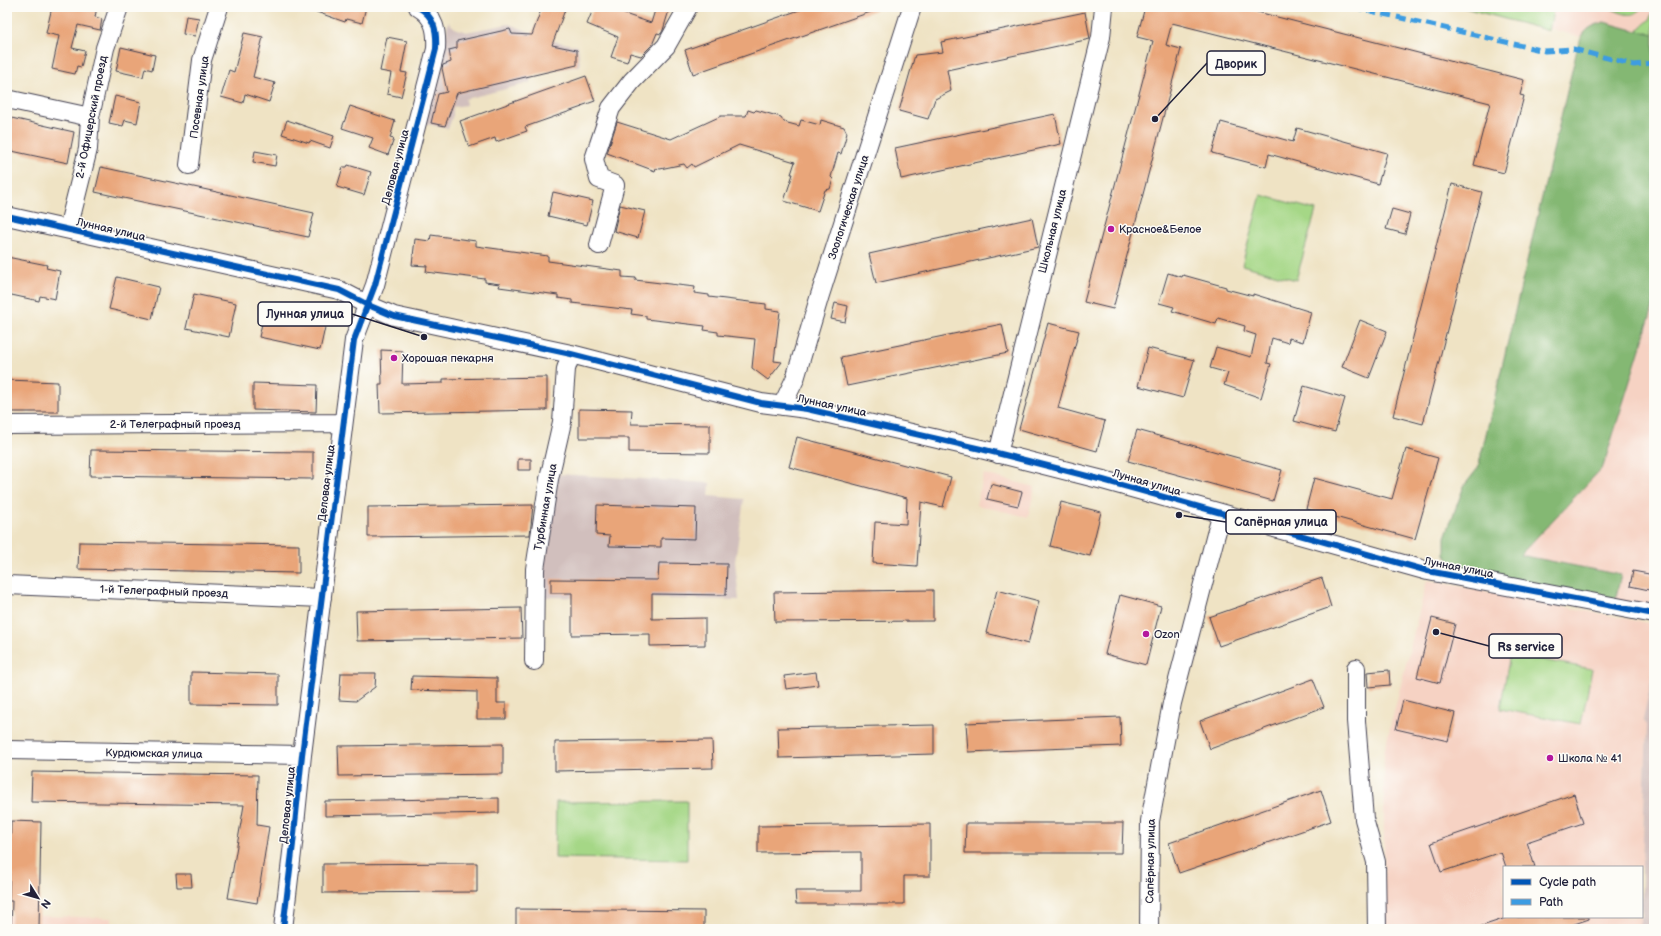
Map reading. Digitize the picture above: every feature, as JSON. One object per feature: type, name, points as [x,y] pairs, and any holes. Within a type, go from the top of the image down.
[{"type":"street","name":"2-й Офицерский проезд","points":[[68,229],[88,149],[90,117],[105,48],[119,7]]},
{"type":"street","name":"Посевная улица","points":[[189,165],[202,60],[219,7]]},
{"type":"street","name":"Деловая улица","points":[[283,929],[302,755],[354,340],[375,285],[436,50],[436,34],[433,21],[426,12],[418,7]]},
{"type":"street","points":[[599,245],[615,185],[599,179],[594,159],[611,108],[632,81],[666,46],[688,7]]},
{"type":"street","name":"Зоологическая улица","points":[[782,406],[795,379],[822,288],[912,7]]},
{"type":"street","name":"Школьная улица","points":[[998,454],[1101,37],[1104,7]]},
{"type":"street","points":[[7,99],[90,117]]},
{"type":"street","name":"Лунная улица","points":[[7,216],[339,290],[394,316],[571,354],[761,403],[807,409],[1103,480],[1428,571],[1654,614]]},
{"type":"street","name":"Турбинная улица","points":[[534,661],[535,570],[549,479],[562,422],[566,369],[571,354]]},
{"type":"street","name":"2-й Телеграфный проезд","points":[[7,425],[343,423]]},
{"type":"street","name":"Сапёрная улица","points":[[1149,929],[1150,821],[1172,703],[1222,514]]},
{"type":"street","name":"1-й Телеграфный проезд","points":[[7,585],[322,598]]},
{"type":"street","points":[[1356,668],[1356,721],[1364,819],[1376,862],[1377,929]]},
{"type":"street","name":"Курдюмская улица","points":[[7,750],[302,755]]},
{"type":"shaded area","points":[[1474,7],[1654,7],[1654,47],[1584,38]]},
{"type":"shaded area","points":[[448,22],[455,28],[466,32],[509,24],[554,41],[578,46],[580,66],[531,74],[530,83],[465,99],[466,105],[453,107],[453,115],[448,129],[424,123],[446,36]]},
{"type":"shaded area","points":[[1654,102],[1654,610],[1494,576]]},
{"type":"shaded area","points":[[558,474],[710,483],[709,496],[744,499],[735,562],[739,600],[543,597],[543,572]]},
{"type":"shaded area","points":[[984,474],[1035,487],[1028,517],[976,505]]},
{"type":"shaded area","name":"Школа № 41","points":[[1427,580],[1654,624],[1654,666],[1643,720],[1647,725],[1642,866],[1503,866],[1503,918],[1640,918],[1640,929],[1384,929],[1384,752]]},
{"type":"shaded area","points":[[1654,667],[1654,929],[1640,929],[1640,918],[1643,918],[1642,866],[1647,725],[1643,720]]},
{"type":"shaded area","points":[[7,915],[112,918],[111,929],[7,929]]},
{"type":"green space","points":[[1461,7],[1554,7],[1549,31]]},
{"type":"green space","points":[[1608,7],[1641,7],[1635,14],[1626,14]]},
{"type":"green space","points":[[1654,10],[1654,34],[1637,31],[1649,20]]},
{"type":"green space","points":[[1604,22],[1654,34],[1654,304],[1603,467],[1520,555],[1621,575],[1615,601],[1452,567],[1445,554],[1445,537],[1464,486],[1478,468],[1578,45],[1582,36],[1587,30]]},
{"type":"green space","points":[[1261,195],[1316,210],[1296,280],[1242,265]]},
{"type":"green space","points":[[1510,654],[1592,669],[1581,724],[1500,709]]},
{"type":"green space","points":[[687,801],[687,860],[555,858],[556,802]]},
{"type":"building","points":[[52,7],[97,7],[95,17],[102,19],[100,30],[78,25],[72,48],[85,51],[81,67],[77,66],[75,74],[52,69],[59,36],[46,33]]},
{"type":"building","points":[[308,7],[366,7],[362,23],[346,19],[345,22],[308,9]]},
{"type":"building","points":[[542,7],[566,7],[552,45],[577,50],[577,65],[457,93],[445,126],[431,123],[438,94],[447,92],[442,68],[443,65],[451,62],[449,50],[457,48],[457,41],[510,29],[512,34],[532,35]]},
{"type":"building","points":[[594,7],[614,7],[613,10],[651,23],[656,7],[670,7],[661,34],[657,33],[652,45],[641,56],[630,53],[627,62],[611,57],[618,37],[587,24]]},
{"type":"building","points":[[808,7],[878,7],[879,9],[693,74],[685,50]]},
{"type":"building","points":[[1145,7],[1238,7],[1524,80],[1520,95],[1524,96],[1504,173],[1474,165],[1490,103],[1172,23],[1166,45],[1181,49],[1113,309],[1084,302],[1153,41],[1137,37]]},
{"type":"building","points":[[1085,12],[1090,39],[947,70],[951,91],[935,99],[928,119],[899,111],[915,55],[943,52],[941,42]]},
{"type":"building","points":[[186,16],[199,18],[195,36],[183,34]]},
{"type":"building","points":[[244,33],[263,37],[253,77],[275,83],[269,102],[245,94],[243,103],[221,97],[229,70],[234,72]]},
{"type":"building","points":[[387,37],[407,41],[401,72],[407,73],[401,97],[387,94],[391,73],[380,71]]},
{"type":"building","points":[[121,47],[155,55],[152,70],[145,68],[143,77],[116,71]]},
{"type":"building","points":[[586,76],[595,101],[525,127],[527,131],[496,142],[495,138],[469,147],[460,121]]},
{"type":"building","points":[[115,96],[141,102],[137,123],[125,120],[123,126],[109,123]]},
{"type":"building","points":[[350,106],[395,121],[390,138],[394,139],[388,155],[369,148],[373,138],[342,128]]},
{"type":"building","points":[[748,110],[754,112],[756,110],[781,117],[784,122],[799,126],[801,120],[820,125],[821,120],[844,127],[847,133],[841,154],[838,153],[831,177],[833,179],[830,189],[825,190],[818,211],[784,201],[793,174],[791,174],[795,162],[739,145],[694,167],[692,164],[687,168],[684,164],[660,169],[656,168],[655,171],[607,153],[617,122],[671,139],[721,116],[746,116]]},
{"type":"building","points":[[1055,114],[1061,144],[901,179],[895,148]]},
{"type":"building","points":[[7,117],[74,132],[68,163],[7,150]]},
{"type":"building","points":[[287,120],[334,136],[330,148],[282,134]]},
{"type":"building","points":[[1221,122],[1293,142],[1297,128],[1387,153],[1378,184],[1269,154],[1266,167],[1212,153]]},
{"type":"building","points":[[255,151],[277,155],[275,166],[253,162]]},
{"type":"building","points":[[348,165],[371,172],[364,195],[337,187],[343,167],[347,167]]},
{"type":"building","points":[[101,167],[314,213],[308,237],[95,192]]},
{"type":"building","points":[[1452,184],[1482,192],[1423,424],[1393,416]]},
{"type":"building","points":[[553,192],[593,201],[587,225],[548,216]]},
{"type":"building","points":[[620,205],[645,211],[638,238],[614,231]]},
{"type":"building","points":[[1392,209],[1410,214],[1405,234],[1386,229]]},
{"type":"building","points":[[1032,218],[1038,247],[876,283],[869,254]]},
{"type":"building","points":[[431,235],[476,241],[476,246],[548,256],[548,261],[622,271],[622,277],[636,278],[635,280],[695,287],[694,293],[709,295],[709,297],[766,304],[766,309],[780,311],[774,361],[782,362],[768,380],[752,368],[755,339],[718,335],[718,332],[704,330],[705,326],[646,319],[646,316],[631,314],[632,310],[572,303],[572,300],[558,298],[558,295],[499,287],[500,284],[485,282],[485,279],[426,272],[427,266],[412,265],[415,239],[430,241]]},
{"type":"building","points":[[7,257],[47,265],[46,268],[60,271],[55,299],[40,296],[39,301],[7,294]]},
{"type":"building","points":[[1168,273],[1182,277],[1183,275],[1253,296],[1253,294],[1311,312],[1303,342],[1289,338],[1288,343],[1272,338],[1267,363],[1271,364],[1261,398],[1224,385],[1228,373],[1210,368],[1216,347],[1251,357],[1256,335],[1244,331],[1245,326],[1218,318],[1216,324],[1172,311],[1174,307],[1159,303]]},
{"type":"building","points":[[117,277],[159,287],[152,319],[109,309]]},
{"type":"building","points":[[194,294],[236,303],[229,337],[186,328]]},
{"type":"building","points":[[835,303],[848,306],[845,322],[831,319]]},
{"type":"building","points":[[265,310],[326,323],[320,350],[259,337]]},
{"type":"building","points":[[1360,320],[1387,331],[1369,378],[1342,367]]},
{"type":"building","points":[[1048,323],[1079,331],[1058,408],[1105,421],[1097,451],[1019,429]]},
{"type":"building","points":[[1002,324],[1008,353],[847,386],[841,357]]},
{"type":"building","points":[[1148,348],[1194,360],[1183,398],[1138,386]]},
{"type":"building","points":[[381,350],[403,351],[402,384],[443,383],[443,379],[547,377],[547,410],[380,413],[379,384],[382,384]]},
{"type":"building","points":[[7,380],[58,382],[58,412],[7,412]]},
{"type":"building","points":[[253,383],[317,385],[316,412],[253,410]]},
{"type":"building","points":[[1304,386],[1345,398],[1335,432],[1294,421]]},
{"type":"building","points":[[579,409],[632,410],[631,424],[710,425],[710,453],[629,452],[629,438],[579,438]]},
{"type":"building","points":[[1137,430],[1282,470],[1273,501],[1128,461]]},
{"type":"building","points":[[797,437],[951,477],[943,507],[921,502],[917,566],[873,563],[875,522],[906,524],[907,498],[789,467]]},
{"type":"building","points":[[1406,449],[1438,458],[1415,539],[1306,509],[1314,478],[1392,499]]},
{"type":"building","points":[[91,450],[313,452],[313,479],[90,476]]},
{"type":"building","points":[[518,459],[531,459],[531,470],[518,470]]},
{"type":"building","points":[[991,484],[1022,492],[1018,506],[987,499]]},
{"type":"building","points":[[1061,502],[1101,512],[1090,556],[1050,546]]},
{"type":"building","points":[[533,505],[530,535],[368,537],[368,507]]},
{"type":"building","points":[[597,505],[696,508],[695,539],[661,538],[661,547],[609,546],[610,536],[596,535]]},
{"type":"building","points":[[79,542],[299,545],[299,573],[78,569]]},
{"type":"building","points":[[659,563],[727,564],[726,595],[652,594],[652,619],[705,618],[705,645],[650,646],[650,634],[572,635],[572,593],[551,593],[551,579],[658,580]]},
{"type":"building","points":[[1633,571],[1654,575],[1654,591],[1630,586]]},
{"type":"building","points":[[1322,578],[1331,607],[1219,646],[1209,617]]},
{"type":"building","points":[[933,590],[933,621],[775,622],[774,592]]},
{"type":"building","points":[[997,590],[1039,601],[1028,644],[986,633]]},
{"type":"building","points":[[1120,595],[1161,606],[1146,665],[1105,654]]},
{"type":"building","points":[[521,608],[522,638],[357,641],[356,611]]},
{"type":"building","points":[[1432,618],[1455,624],[1440,683],[1417,677]]},
{"type":"building","points":[[1389,670],[1390,685],[1368,687],[1367,672]]},
{"type":"building","points":[[191,672],[278,674],[278,705],[191,704]]},
{"type":"building","points":[[816,672],[818,685],[786,689],[784,676]]},
{"type":"building","points":[[341,673],[376,673],[375,687],[356,701],[339,700]]},
{"type":"building","points":[[412,676],[497,678],[497,703],[506,703],[506,719],[477,719],[477,692],[411,690]]},
{"type":"building","points":[[1313,679],[1324,707],[1210,749],[1200,721]]},
{"type":"building","points":[[1403,700],[1455,713],[1448,741],[1396,729]]},
{"type":"building","points":[[1120,717],[1121,746],[968,752],[966,723]]},
{"type":"building","points":[[934,725],[934,754],[779,758],[778,728]]},
{"type":"building","points":[[712,740],[713,768],[555,771],[555,742]]},
{"type":"building","points":[[503,744],[503,774],[339,776],[338,746]]},
{"type":"building","points":[[32,772],[258,775],[257,825],[269,827],[257,903],[228,898],[244,805],[31,802]]},
{"type":"building","points":[[1321,790],[1331,821],[1179,873],[1169,843]]},
{"type":"building","points":[[1574,794],[1583,823],[1527,842],[1535,866],[1506,866],[1501,852],[1441,872],[1431,843]]},
{"type":"building","points":[[499,798],[499,813],[325,816],[325,801]]},
{"type":"building","points":[[11,821],[41,822],[39,929],[11,929],[12,901],[9,901]]},
{"type":"building","points":[[966,823],[1123,823],[1122,853],[965,853]]},
{"type":"building","points":[[930,824],[930,876],[904,876],[904,904],[796,904],[795,891],[861,891],[861,852],[758,853],[758,826]]},
{"type":"building","points":[[477,863],[477,892],[323,893],[323,864]]},
{"type":"building","points":[[176,874],[191,874],[192,887],[177,887]]},
{"type":"building","points":[[516,909],[704,911],[704,929],[516,929]]},
{"type":"building","points":[[1506,918],[1589,918],[1560,929],[1480,929],[1479,927]]},
{"type":"marked path","points":[[1353,7],[1545,51],[1573,49],[1634,65],[1654,63]]},
{"type":"cycle path","points":[[283,929],[302,755],[354,340],[375,285],[436,49],[434,25],[428,15],[418,7]]},
{"type":"cycle path","points":[[7,216],[339,290],[394,316],[571,354],[761,403],[807,409],[981,449],[1103,480],[1428,571],[1654,614]]},
{"type":"place","name":"Дворик","points":[[1155,119]]},
{"type":"place","name":"Красное&Белое","points":[[1111,229]]},
{"type":"place","name":"Лунная улица","points":[[424,337]]},
{"type":"place","name":"Хорошая пекарня","points":[[394,358]]},
{"type":"place","name":"Сапёрная улица","points":[[1179,515]]},
{"type":"place","name":"Rs service","points":[[1436,632]]},
{"type":"place","name":"Ozon","points":[[1146,634]]},
{"type":"place","name":"Школа № 41","points":[[1550,758]]}]
